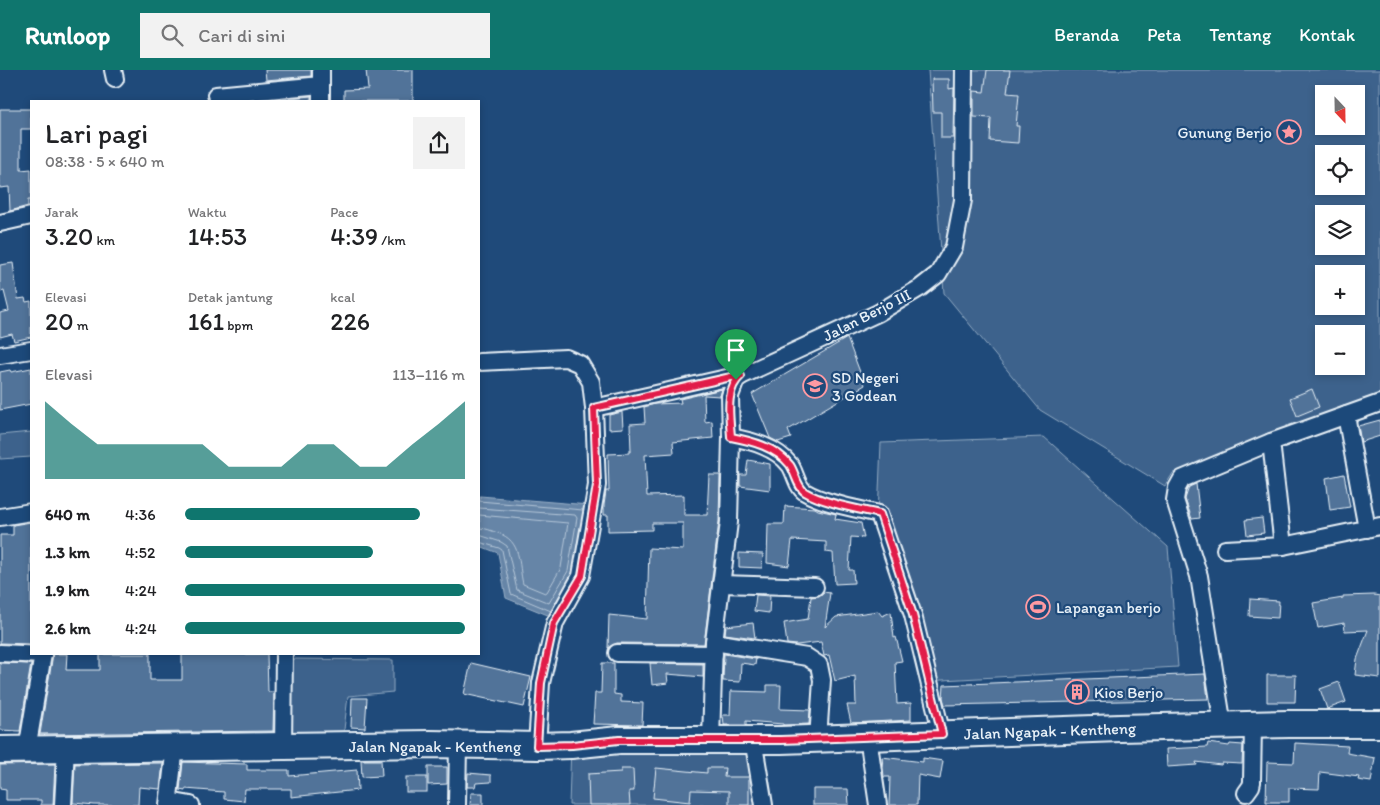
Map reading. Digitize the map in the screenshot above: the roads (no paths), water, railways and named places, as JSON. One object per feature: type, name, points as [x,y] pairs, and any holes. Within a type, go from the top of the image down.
[{"type":"main road","name":"Jalan Ngapak - Kentheng","points":[[0,750],[458,744],[537,746],[572,745],[619,740],[818,739],[1253,725],[1380,724]]},
{"type":"street","name":"Jalan Berjo III","points":[[594,408],[741,376],[878,313],[920,288],[938,274],[954,247],[963,200],[964,70]]},
{"type":"street","points":[[216,95],[321,85]]},
{"type":"street","points":[[0,223],[30,216]]},
{"type":"street","points":[[0,354],[30,350]]},
{"type":"street","points":[[480,362],[566,358],[580,364],[591,382],[597,485],[582,576],[554,623],[541,683],[537,746]]},
{"type":"street","points":[[710,740],[714,648],[729,522],[730,396],[736,380],[741,376]]},
{"type":"street","points":[[1223,726],[1199,576],[1175,500],[1177,488],[1182,479],[1271,442],[1380,403]]},
{"type":"street","points":[[1225,549],[1283,546],[1373,527],[1346,415]]},
{"type":"street","points":[[731,437],[756,442],[776,452],[790,464],[803,491],[816,497],[880,514],[913,615],[942,734]]},
{"type":"street","points":[[1271,442],[1283,546]]},
{"type":"street","points":[[0,517],[30,512]]},
{"type":"street","points":[[721,584],[814,587]]},
{"type":"street","points":[[617,653],[714,648],[807,657],[819,665],[822,680],[818,739]]},
{"type":"street","points":[[0,653],[30,654]]},
{"type":"street","points":[[27,750],[43,655]]},
{"type":"street","points":[[283,747],[284,655]]},
{"type":"street","points":[[1246,793],[1251,786],[1253,725]]},
{"type":"street","points":[[868,737],[878,805]]},
{"type":"street","points":[[753,739],[764,805]]},
{"type":"street","points":[[457,805],[458,744]]},
{"type":"street","points":[[175,747],[169,803],[190,805]]},
{"type":"street","points":[[63,805],[66,748]]},
{"type":"water","points":[[480,496],[589,505],[579,575],[555,618],[506,598],[498,553],[480,546]]},
{"type":"place","name":"Gunung Berjo","points":[[1289,132]]},
{"type":"place","name":"SD Negeri 3 Godean","points":[[815,386]]},
{"type":"place","name":"Lapangan berjo","points":[[1038,607]]},
{"type":"place","name":"Kios Berjo","points":[[1077,692]]}]
